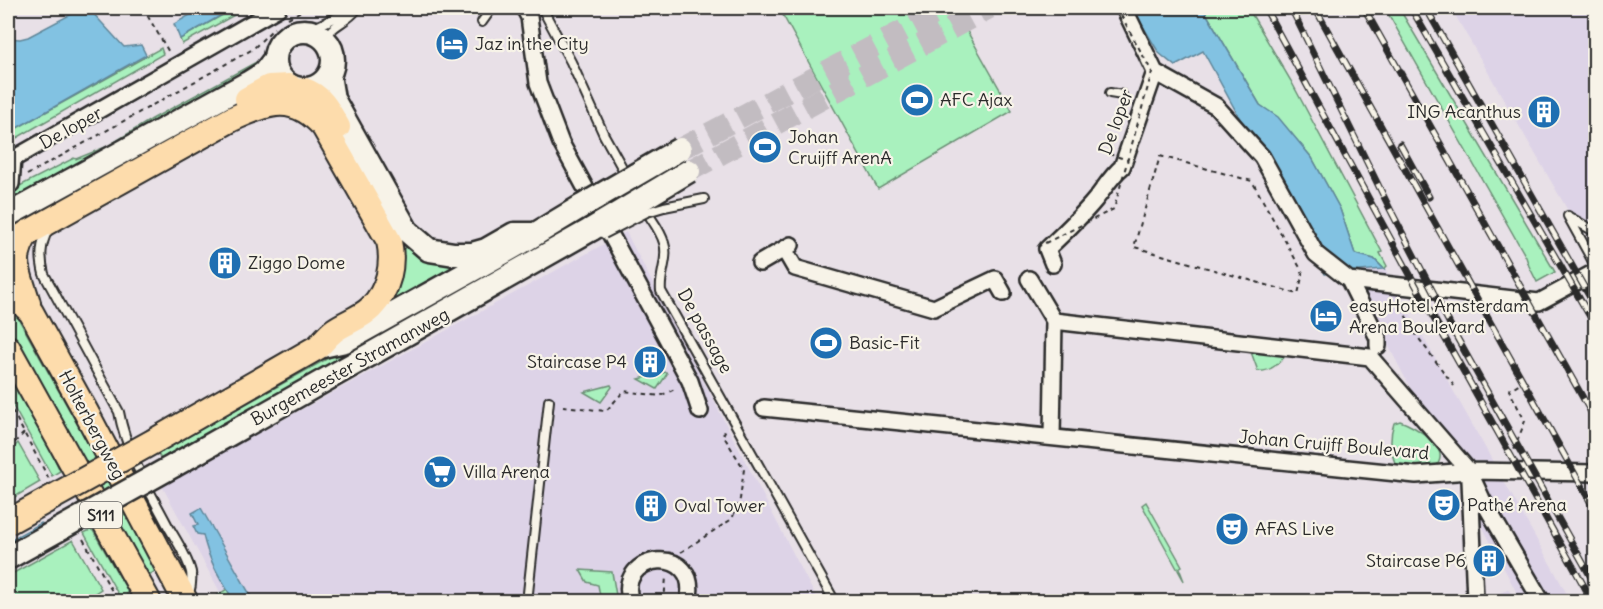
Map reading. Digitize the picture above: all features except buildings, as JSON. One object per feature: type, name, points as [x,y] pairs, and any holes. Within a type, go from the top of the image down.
[{"type":"main road","points":[[289,19],[325,39]]},
{"type":"main road","points":[[8,215],[264,73],[274,60],[278,45],[283,39],[296,32],[289,19]]},
{"type":"main road","name":"Burgemeester Stramanweg","points":[[325,39],[330,46],[333,60],[329,75],[334,122],[364,196],[398,236],[429,250],[472,254],[486,250],[514,234],[534,234]]},
{"type":"main road","points":[[274,60],[278,75],[296,88],[310,92],[324,103],[334,122]]},
{"type":"main road","points":[[190,142],[218,114],[269,87],[319,86],[329,75]]},
{"type":"main road","name":"Burgemeester Stramanweg","points":[[8,522],[318,347],[334,330],[372,307],[380,296],[391,271],[392,254],[398,236],[334,122],[300,108],[276,103],[259,107],[232,119],[18,238]]},
{"type":"main road","name":"Burgemeester Stramanweg","points":[[318,347],[345,341],[680,148]]},
{"type":"main road","name":"Burgemeester Stramanweg","points":[[8,558],[562,246],[595,233],[689,171]]},
{"type":"main road","points":[[18,238],[17,269],[31,312]]},
{"type":"main road","name":"Holterbergweg","points":[[8,286],[12,294],[31,312],[187,602]]},
{"type":"main road","name":"Holterbergweg","points":[[8,348],[149,602]]},
{"type":"street","name":"De passage","points":[[524,8],[529,17],[538,83],[561,142],[690,381],[700,411]]},
{"type":"street","points":[[1124,8],[1155,72],[1216,106],[1262,157],[1316,254],[1348,280],[1378,338],[1378,346]]},
{"type":"street","name":"De loper","points":[[11,184],[13,159],[177,66],[289,19]]},
{"type":"street","name":"De loper","points":[[1053,264],[1047,249],[1095,200],[1122,167],[1155,72]]},
{"type":"street","points":[[760,262],[788,247],[795,268],[934,308],[995,279],[1003,293]]},
{"type":"street","points":[[1348,280],[1539,302],[1594,271]]},
{"type":"street","points":[[1029,279],[1054,321],[1052,437]]},
{"type":"street","name":"Johan Cruijff Boulevard","points":[[1054,321],[1370,357],[1469,471]]},
{"type":"street","name":"Johan Cruijff Boulevard","points":[[764,408],[1416,476],[1469,471]]},
{"type":"street","points":[[1469,471],[1596,473]]},
{"type":"street","points":[[1469,471],[1475,598]]},
{"type":"street","points":[[1469,471],[1482,499],[1542,602]]},
{"type":"street","points":[[631,602],[628,589],[631,579],[640,566],[650,561],[668,561],[681,568],[688,578],[691,591],[688,602]]},
{"type":"lane","points":[[482,22],[492,8]]},
{"type":"lane","name":"De passage","points":[[542,8],[571,62],[604,135],[664,243],[661,291],[835,602]]},
{"type":"lane","points":[[289,19],[318,26],[347,12],[359,9]]},
{"type":"lane","points":[[325,39],[331,29],[350,18],[359,9]]},
{"type":"lane","points":[[1110,93],[1122,95]]},
{"type":"lane","points":[[595,233],[647,212],[704,199]]},
{"type":"lane","points":[[57,216],[46,233],[41,248],[40,260],[44,274],[111,395],[119,412],[123,431],[151,493],[186,558],[191,573],[191,588],[187,602]]},
{"type":"lane","points":[[1594,271],[1568,216],[1596,235]]},
{"type":"lane","points":[[527,602],[549,401]]},
{"type":"path","points":[[143,8],[177,66]]},
{"type":"path","points":[[289,19],[307,8]]},
{"type":"path","points":[[1037,247],[1114,209],[1152,72],[1117,8]]},
{"type":"path","name":"De loper","points":[[11,184],[253,49],[280,23]]},
{"type":"path","points":[[1109,154],[1128,160]]},
{"type":"path","points":[[1160,156],[1252,181],[1303,273],[1298,294],[1134,247],[1160,156]]},
{"type":"path","points":[[1398,302],[1417,336],[1454,386]]},
{"type":"path","points":[[563,406],[606,411],[624,391],[660,396],[690,381]]},
{"type":"path","points":[[1520,383],[1509,390],[1525,421]]},
{"type":"path","points":[[664,602],[668,561],[732,519],[740,499],[744,469],[723,435],[731,418]]},
{"type":"path","points":[[8,448],[24,433]]},
{"type":"path","points":[[1591,545],[1596,551]]},
{"type":"path","points":[[109,602],[117,600]]},
{"type":"shaded area","points":[[1213,8],[1239,8],[1571,601],[1521,601]]},
{"type":"shaded area","points":[[1451,8],[1595,8],[1595,218],[1578,228]]},
{"type":"shaded area","points":[[626,232],[818,601],[225,601],[162,486]]},
{"type":"shaded area","points":[[1508,589],[1516,601],[1485,601]]},
{"type":"green space","points":[[235,8],[247,8],[182,44],[180,39]]},
{"type":"green space","name":"AFC Ajax","points":[[779,8],[954,8],[1012,111],[878,189]]},
{"type":"green space","points":[[1203,8],[1248,8],[1291,81],[1382,252],[1380,253],[1387,266],[1384,269],[1374,259],[1355,254],[1340,209],[1312,158],[1278,118],[1260,105]]},
{"type":"green space","points":[[1385,8],[1399,8],[1555,272],[1537,282],[1526,257]]},
{"type":"green space","points":[[161,48],[163,54],[8,143],[8,133]]},
{"type":"green space","points":[[258,61],[261,66],[8,207],[8,192],[74,158],[108,146]]},
{"type":"green space","points":[[414,244],[473,259],[384,312],[393,297],[400,275],[400,250]]},
{"type":"green space","points":[[488,269],[494,275],[162,462],[158,453]]},
{"type":"green space","points":[[8,300],[158,569],[146,577],[8,334]]},
{"type":"green space","points":[[1255,347],[1287,354],[1270,369],[1258,371],[1251,352]]},
{"type":"green space","points":[[8,364],[30,404],[60,471],[52,476],[8,397]]},
{"type":"green space","points":[[666,372],[667,374],[657,389],[639,379]]},
{"type":"green space","points":[[611,385],[612,387],[601,402],[584,392]]},
{"type":"green space","points":[[1400,421],[1423,433],[1436,446],[1440,453],[1440,460],[1435,467],[1399,469],[1392,453],[1391,441],[1394,423]]},
{"type":"green space","points":[[18,443],[40,482],[8,501],[8,453]]},
{"type":"green space","points":[[1146,502],[1182,566],[1179,568],[1184,581],[1142,505]]},
{"type":"green space","points":[[92,529],[127,590],[127,601],[122,601],[84,533]]},
{"type":"green space","points":[[73,540],[101,589],[95,593],[99,601],[8,601],[8,576]]},
{"type":"green space","points":[[580,570],[612,572],[617,601],[601,601],[598,585],[587,582]]},
{"type":"green space","points":[[227,589],[234,601],[207,602]]},
{"type":"water","points":[[202,8],[234,8],[180,39],[174,24]]},
{"type":"water","points":[[1132,8],[1203,8],[1260,105],[1278,117],[1312,158],[1340,209],[1355,254],[1374,259],[1384,269],[1325,274],[1203,51],[1175,66],[1159,53]]},
{"type":"water","points":[[79,10],[91,11],[124,47],[141,45],[146,55],[8,133],[8,38],[28,37]]},
{"type":"water","points":[[201,508],[254,601],[234,601],[220,577],[208,553],[203,535],[197,534],[193,526],[198,525],[192,513]]},
{"type":"water","points":[[41,523],[42,526],[8,545],[8,541]]},
{"type":"tunnel","points":[[680,149],[946,8]]},
{"type":"tunnel","points":[[689,171],[989,8]]},
{"type":"railway","points":[[1265,8],[1432,315],[1593,602]]},
{"type":"railway","points":[[1291,8],[1390,209],[1456,336],[1596,586]]},
{"type":"railway","points":[[1315,8],[1596,512]]},
{"type":"railway","points":[[1364,8],[1596,421]]},
{"type":"railway","points":[[1411,8],[1596,327]]},
{"type":"railway","points":[[1426,8],[1596,308]]},
{"type":"railway","points":[[1400,144],[1429,197]]},
{"type":"place","name":"Jaz in the City","points":[[452,44]]},
{"type":"place","name":"AFC Ajax","points":[[917,100]]},
{"type":"place","name":"ING Acanthus","points":[[1544,112]]},
{"type":"place","name":"Johan Cruijff ArenA","points":[[765,147]]},
{"type":"place","name":"Ziggo Dome","points":[[225,263]]},
{"type":"place","name":"easyHotel Amsterdam Arena Boulevard","points":[[1326,316]]},
{"type":"place","name":"Basic-Fit","points":[[826,343]]},
{"type":"place","name":"Staircase P4","points":[[650,362]]},
{"type":"place","name":"Villa Arena","points":[[440,472]]},
{"type":"place","name":"Pathé Arena","points":[[1444,505]]},
{"type":"place","name":"Oval Tower","points":[[651,506]]},
{"type":"place","name":"AFAS Live","points":[[1232,529]]},
{"type":"place","name":"Staircase P6","points":[[1489,561]]}]
